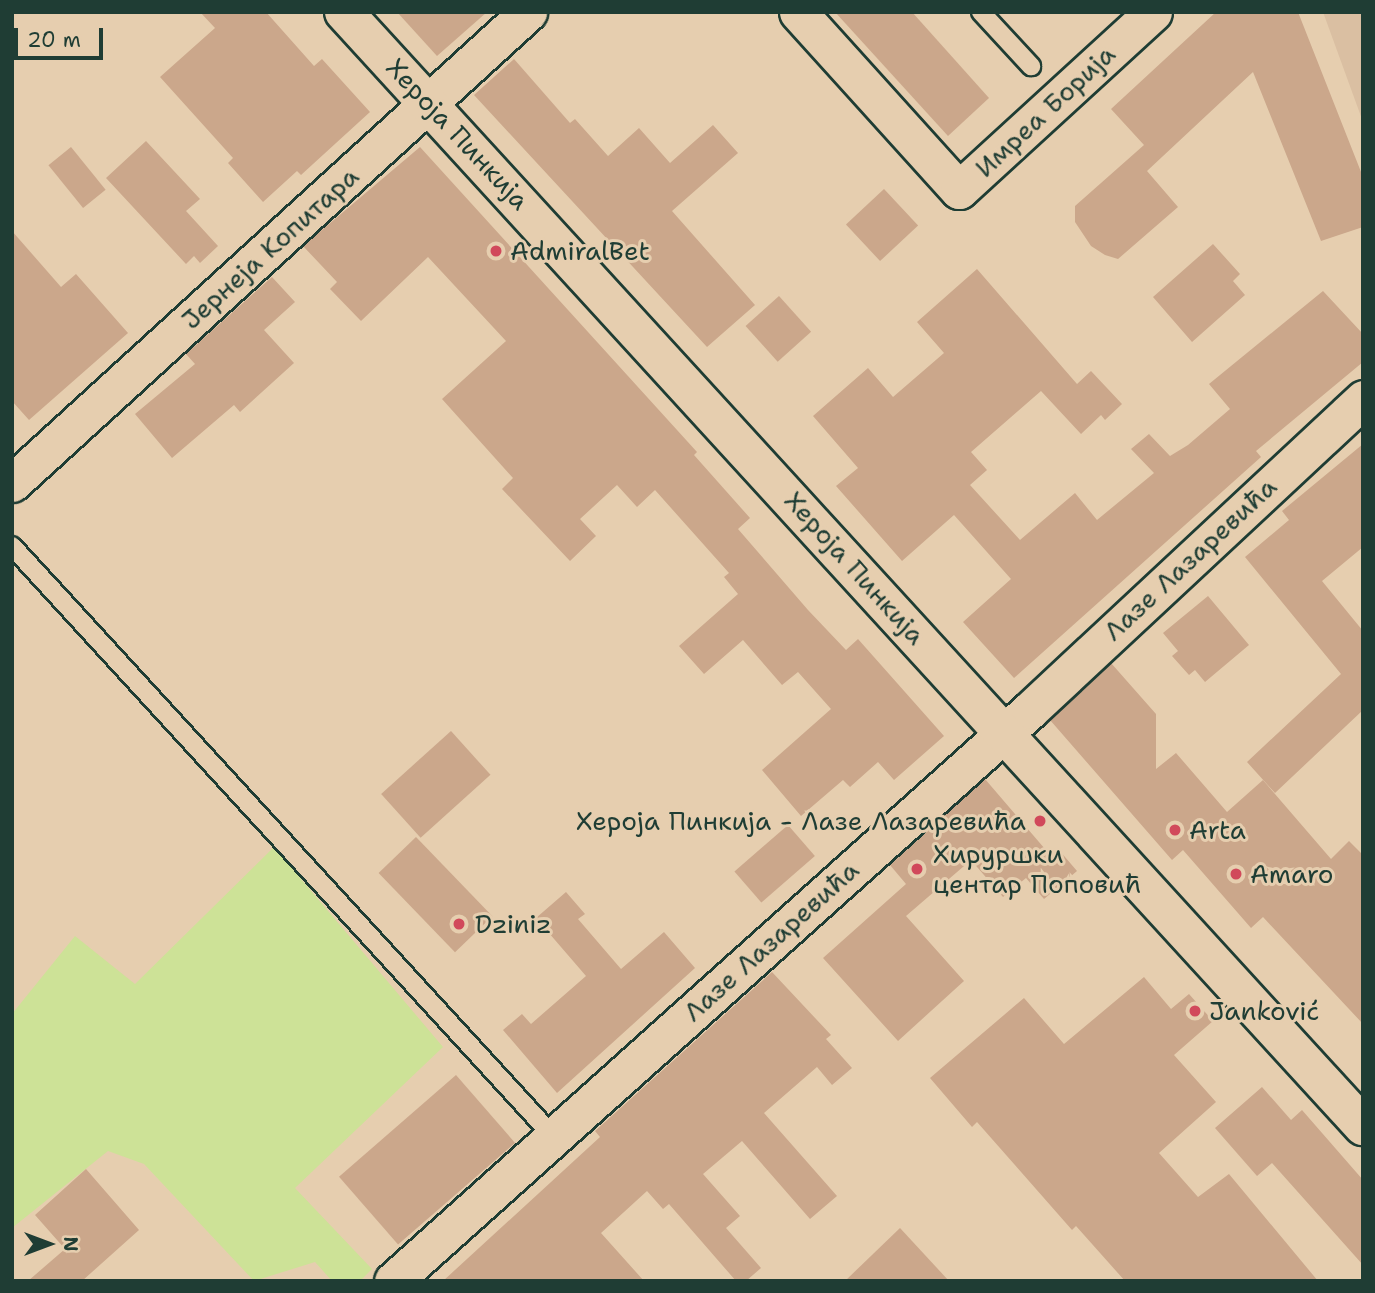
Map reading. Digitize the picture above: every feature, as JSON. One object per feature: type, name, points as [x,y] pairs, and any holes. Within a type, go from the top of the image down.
[{"type":"street","name":"Хероја Пинкија","points":[[344,12],[1005,731],[1363,1126]]},
{"type":"street","name":"Јернеја Копитара","points":[[12,483],[528,12]]},
{"type":"street","name":"Имреа Борија","points":[[798,12],[959,190],[1153,12]]},
{"type":"street","name":"Лазе Лазаревића","points":[[393,1281],[1005,731],[1363,399]]},
{"type":"lane","points":[[981,12],[1031,66]]},
{"type":"lane","points":[[12,546],[554,1137]]},
{"type":"shaded area","points":[[1323,12],[1363,12],[1363,122]]},
{"type":"green space","points":[[274,847],[443,1047],[295,1188],[372,1269],[360,1281],[332,1281],[315,1262],[254,1281],[144,1164],[108,1151],[12,1228],[12,1014],[75,936],[135,984]]},
{"type":"building","points":[[200,12],[266,12],[314,66],[322,59],[370,112],[301,175],[297,171],[263,202],[228,163],[233,158],[160,77],[215,28]]},
{"type":"building","points":[[397,12],[487,12],[437,56]]},
{"type":"building","points":[[835,12],[912,12],[989,98],[948,136]]},
{"type":"building","points":[[1216,12],[1298,12],[1363,177],[1363,227],[1321,241],[1253,72],[1147,171],[1178,207],[1118,259],[1105,255],[1091,246],[1075,222],[1075,206],[1144,145],[1111,109]]},
{"type":"building","points":[[514,59],[570,123],[575,119],[608,156],[639,128],[670,163],[713,125],[738,153],[672,211],[755,305],[707,347],[474,95]]},
{"type":"building","points":[[146,141],[200,199],[186,211],[218,246],[200,263],[194,256],[186,264],[106,178]]},
{"type":"building","points":[[71,147],[106,190],[83,208],[48,165]]},
{"type":"building","points":[[420,147],[697,452],[694,455],[750,518],[738,529],[808,610],[846,650],[858,639],[944,736],[894,780],[878,762],[850,787],[843,780],[801,816],[762,770],[831,709],[798,672],[782,685],[743,640],[704,674],[679,646],[738,594],[724,577],[729,573],[655,490],[637,507],[617,485],[580,519],[596,536],[570,561],[502,489],[513,478],[442,399],[506,341],[428,257],[361,321],[330,289],[337,282],[303,246]]},
{"type":"building","points":[[884,189],[918,226],[880,261],[846,224]]},
{"type":"building","points":[[12,231],[61,287],[76,274],[128,333],[29,420],[12,401]]},
{"type":"building","points":[[1213,244],[1240,274],[1233,281],[1245,295],[1192,342],[1153,297]]},
{"type":"building","points":[[977,269],[1077,384],[1091,371],[1122,404],[1105,420],[1101,415],[1081,434],[1041,391],[971,452],[987,470],[970,485],[1020,540],[1075,493],[1097,520],[1154,473],[1131,449],[1149,434],[1170,456],[1188,445],[1230,409],[1209,384],[1323,291],[1363,334],[1363,362],[1256,451],[1261,457],[1014,678],[963,622],[1011,579],[954,515],[902,561],[836,486],[858,468],[813,416],[868,368],[893,397],[944,353],[917,322]]},
{"type":"building","points":[[272,277],[295,302],[264,330],[294,363],[240,412],[234,405],[172,458],[135,414],[195,364],[186,354]]},
{"type":"building","points":[[779,296],[811,332],[778,362],[746,326]]},
{"type":"building","points":[[1363,444],[1363,547],[1322,581],[1363,631],[1363,710],[1275,793],[1247,762],[1341,674],[1245,557],[1289,520],[1282,511]]},
{"type":"building","points":[[1208,596],[1249,645],[1205,682],[1195,670],[1189,675],[1172,656],[1178,651],[1163,633]]},
{"type":"building","points":[[1111,663],[1156,714],[1156,769],[1176,753],[1227,812],[1263,780],[1331,859],[1349,841],[1363,855],[1363,1024],[1263,917],[1251,928],[1183,850],[1172,860],[1050,720]]},
{"type":"building","points":[[451,731],[490,775],[421,838],[381,794]]},
{"type":"building","points":[[985,779],[1051,856],[1059,850],[1077,871],[1044,899],[1026,878],[1003,897],[971,860],[906,916],[964,981],[898,1041],[823,958],[906,884],[890,865]]},
{"type":"building","points":[[788,825],[815,856],[761,903],[734,872]]},
{"type":"building","points":[[416,837],[492,916],[455,952],[379,873]]},
{"type":"building","points":[[566,892],[585,914],[578,919],[621,969],[664,932],[695,968],[557,1093],[503,1030],[522,1014],[531,1024],[586,976],[536,918]]},
{"type":"building","points":[[772,972],[831,1035],[826,1039],[852,1068],[832,1085],[817,1067],[764,1113],[837,1196],[810,1219],[742,1141],[703,1174],[740,1216],[726,1228],[761,1268],[746,1281],[736,1281],[669,1204],[663,1209],[647,1191],[601,1233],[644,1281],[443,1281],[600,1137],[595,1131]]},
{"type":"building","points":[[1144,977],[1171,1009],[1189,994],[1213,1021],[1174,1055],[1216,1102],[1159,1153],[1198,1197],[1229,1174],[1318,1281],[1125,1281],[1076,1226],[1072,1230],[977,1122],[972,1127],[930,1078],[1024,998],[1064,1044]]},
{"type":"building","points":[[456,1075],[515,1143],[398,1245],[339,1177]]},
{"type":"building","points":[[1262,1087],[1291,1120],[1302,1110],[1363,1180],[1363,1265],[1272,1163],[1257,1176],[1215,1128]]},
{"type":"building","points":[[86,1169],[139,1230],[82,1281],[28,1281],[65,1249],[35,1215]]},
{"type":"building","points":[[900,1228],[949,1281],[845,1281]]},
{"type":"place","name":"AdmiralBet","points":[[496,251]]},
{"type":"place","name":"Хероја Пинкија - Лазе Лазаревића","points":[[1040,821]]},
{"type":"place","name":"Arta","points":[[1175,830]]},
{"type":"place","name":"Хируршки центар Поповић","points":[[917,869]]},
{"type":"place","name":"Amaro","points":[[1236,874]]},
{"type":"place","name":"Dziniz","points":[[459,924]]},
{"type":"place","name":"Janković","points":[[1195,1011]]}]
